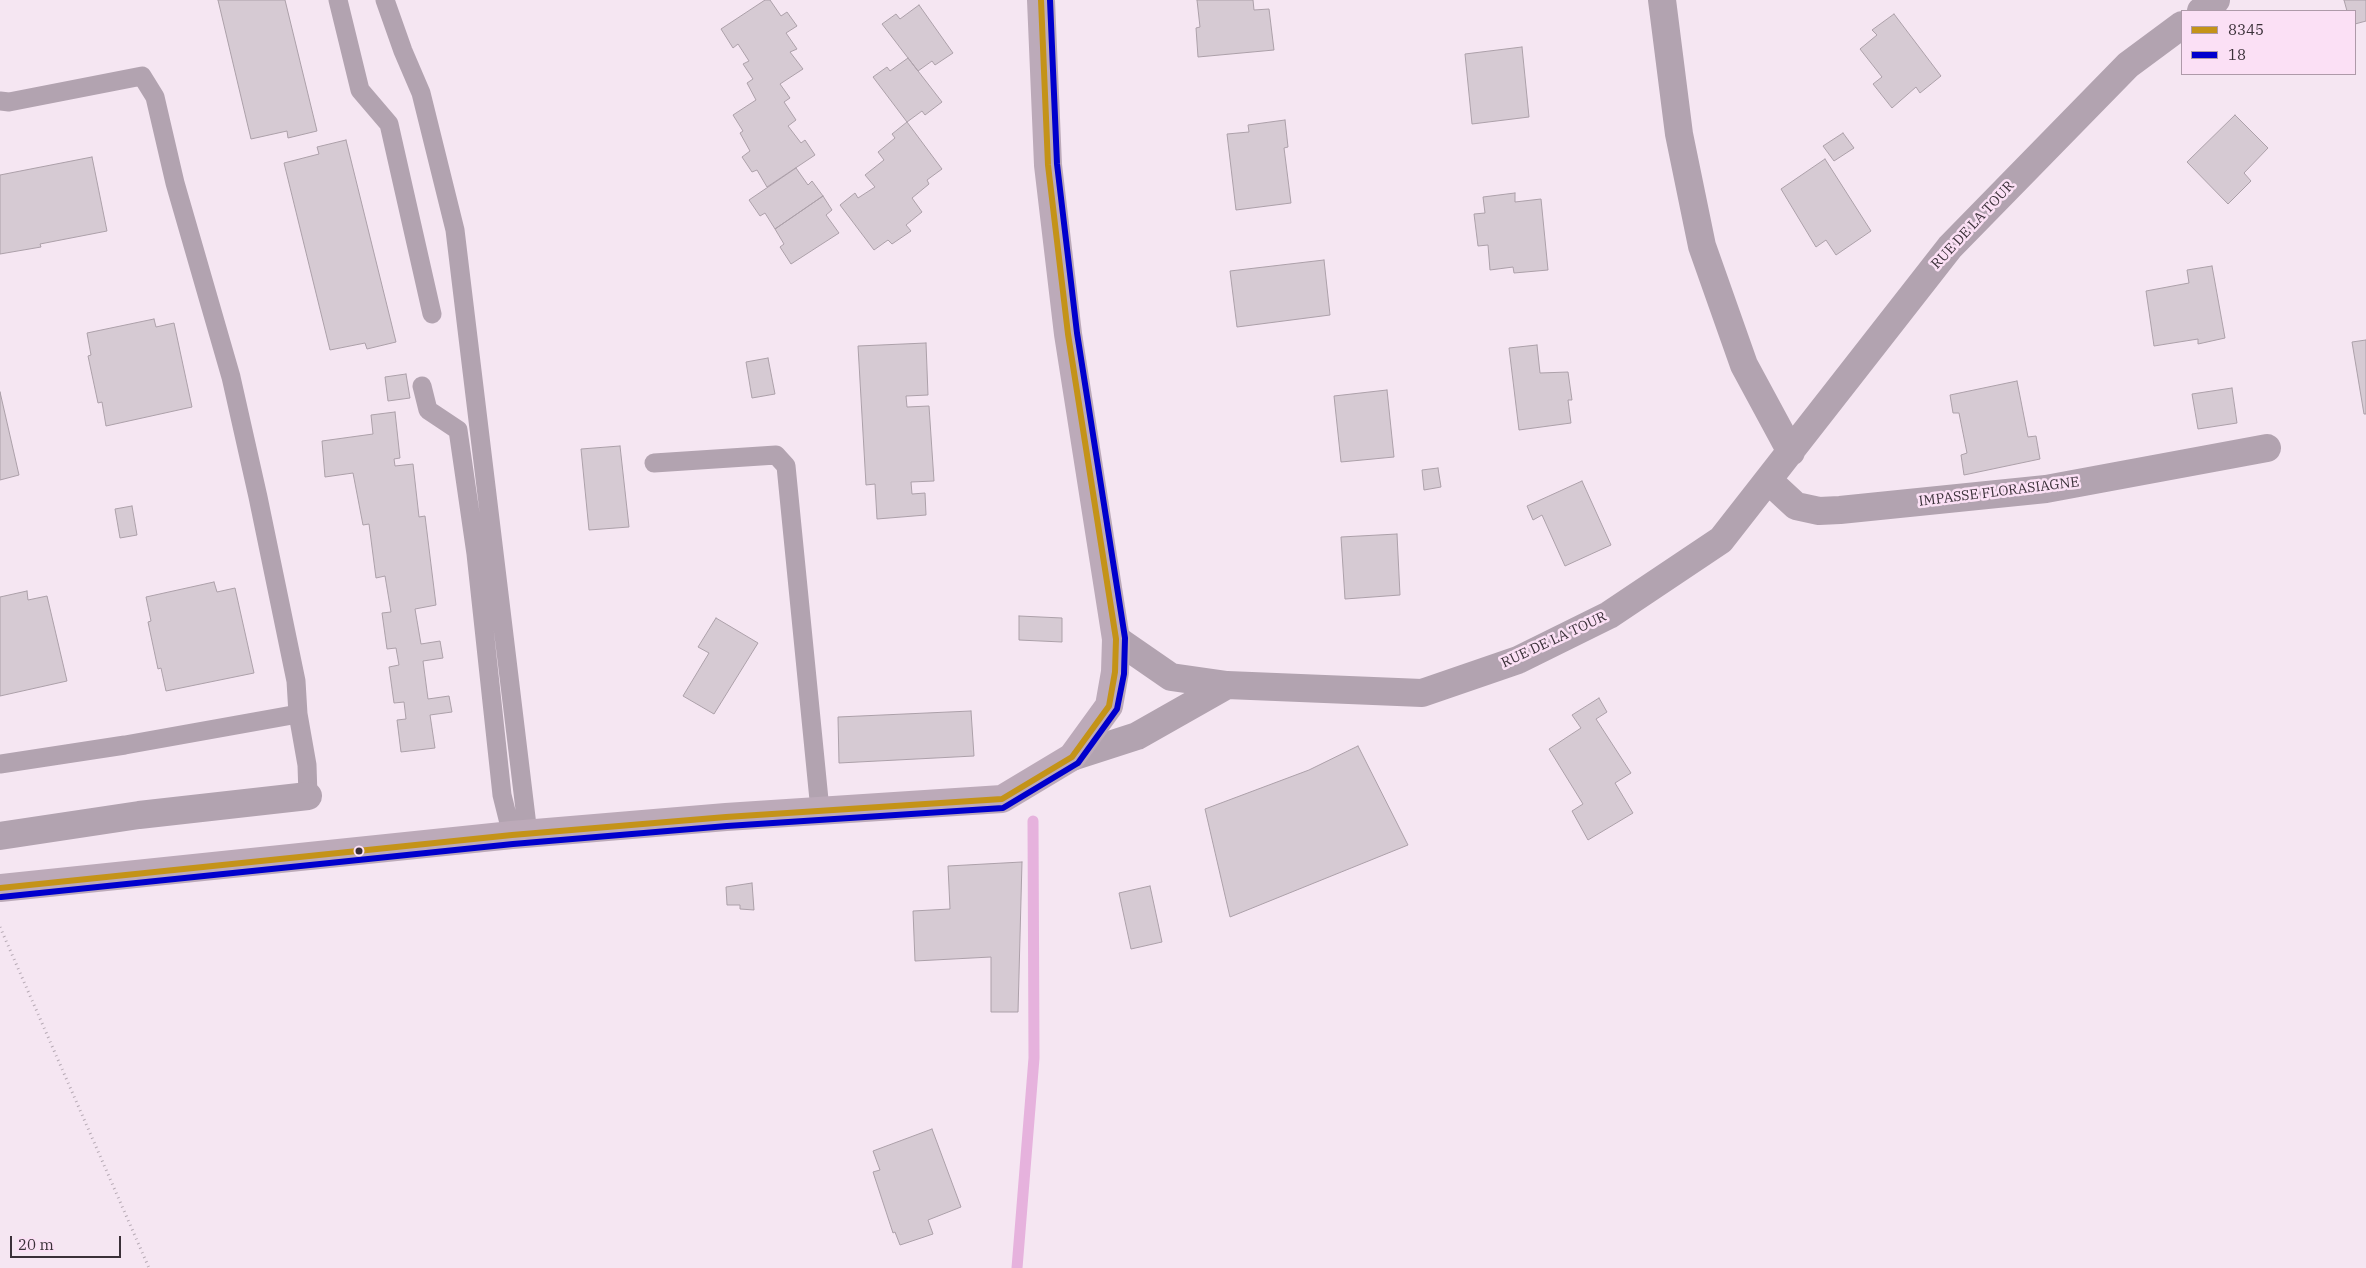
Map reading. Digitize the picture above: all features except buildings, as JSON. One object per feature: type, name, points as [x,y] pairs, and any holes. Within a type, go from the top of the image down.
[{"type":"main road","points":[[0,888],[520,834],[820,810],[1002,799],[1072,757],[1109,706],[1115,672],[1116,639],[1068,334],[1048,165],[1041,0]]},
{"type":"street","points":[[1662,0],[1679,134],[1702,246],[1744,365],[1791,452]]},
{"type":"street","points":[[2202,10],[2216,0]]},
{"type":"street","name":"RUE DE LA TOUR","points":[[1116,639],[1171,677],[1227,684],[1422,693],[1518,660],[1609,615],[1722,540],[1950,247],[2128,65],[2181,26]]},
{"type":"street","name":"IMPASSE FLORASIAGNE","points":[[1769,481],[1796,506],[1819,511],[1840,510],[2046,489],[2266,448]]},
{"type":"street","points":[[1072,757],[1137,736],[1227,684]]},
{"type":"street","points":[[0,836],[139,815],[308,796]]},
{"type":"lane","points":[[338,0],[360,90],[389,124],[432,314]]},
{"type":"lane","points":[[385,0],[403,51],[421,92],[455,230],[520,834]]},
{"type":"lane","points":[[0,101],[9,102],[142,76],[155,98],[175,183],[231,377],[258,497],[296,681],[298,714],[307,764],[308,796]]},
{"type":"lane","points":[[422,386],[428,410],[458,430],[476,554],[502,795],[520,834]]},
{"type":"lane","points":[[654,463],[776,455],[786,466],[820,810]]},
{"type":"lane","points":[[0,764],[125,745],[298,714]]},
{"type":"path","points":[[0,927],[149,1268]]},
{"type":"waterway","points":[[1017,1268],[1034,1058],[1033,821]]},
{"type":"transit line","name":"8345","points":[[0,888],[512,835],[726,817],[1002,799],[1072,757],[1109,706],[1115,672],[1116,639],[1068,334],[1048,165],[1041,0]]},
{"type":"transit line","name":"18","points":[[1,897],[513,844],[727,826],[1003,808],[1078,763],[1117,709],[1124,674],[1125,638],[1077,333],[1057,164],[1050,0]]}]
